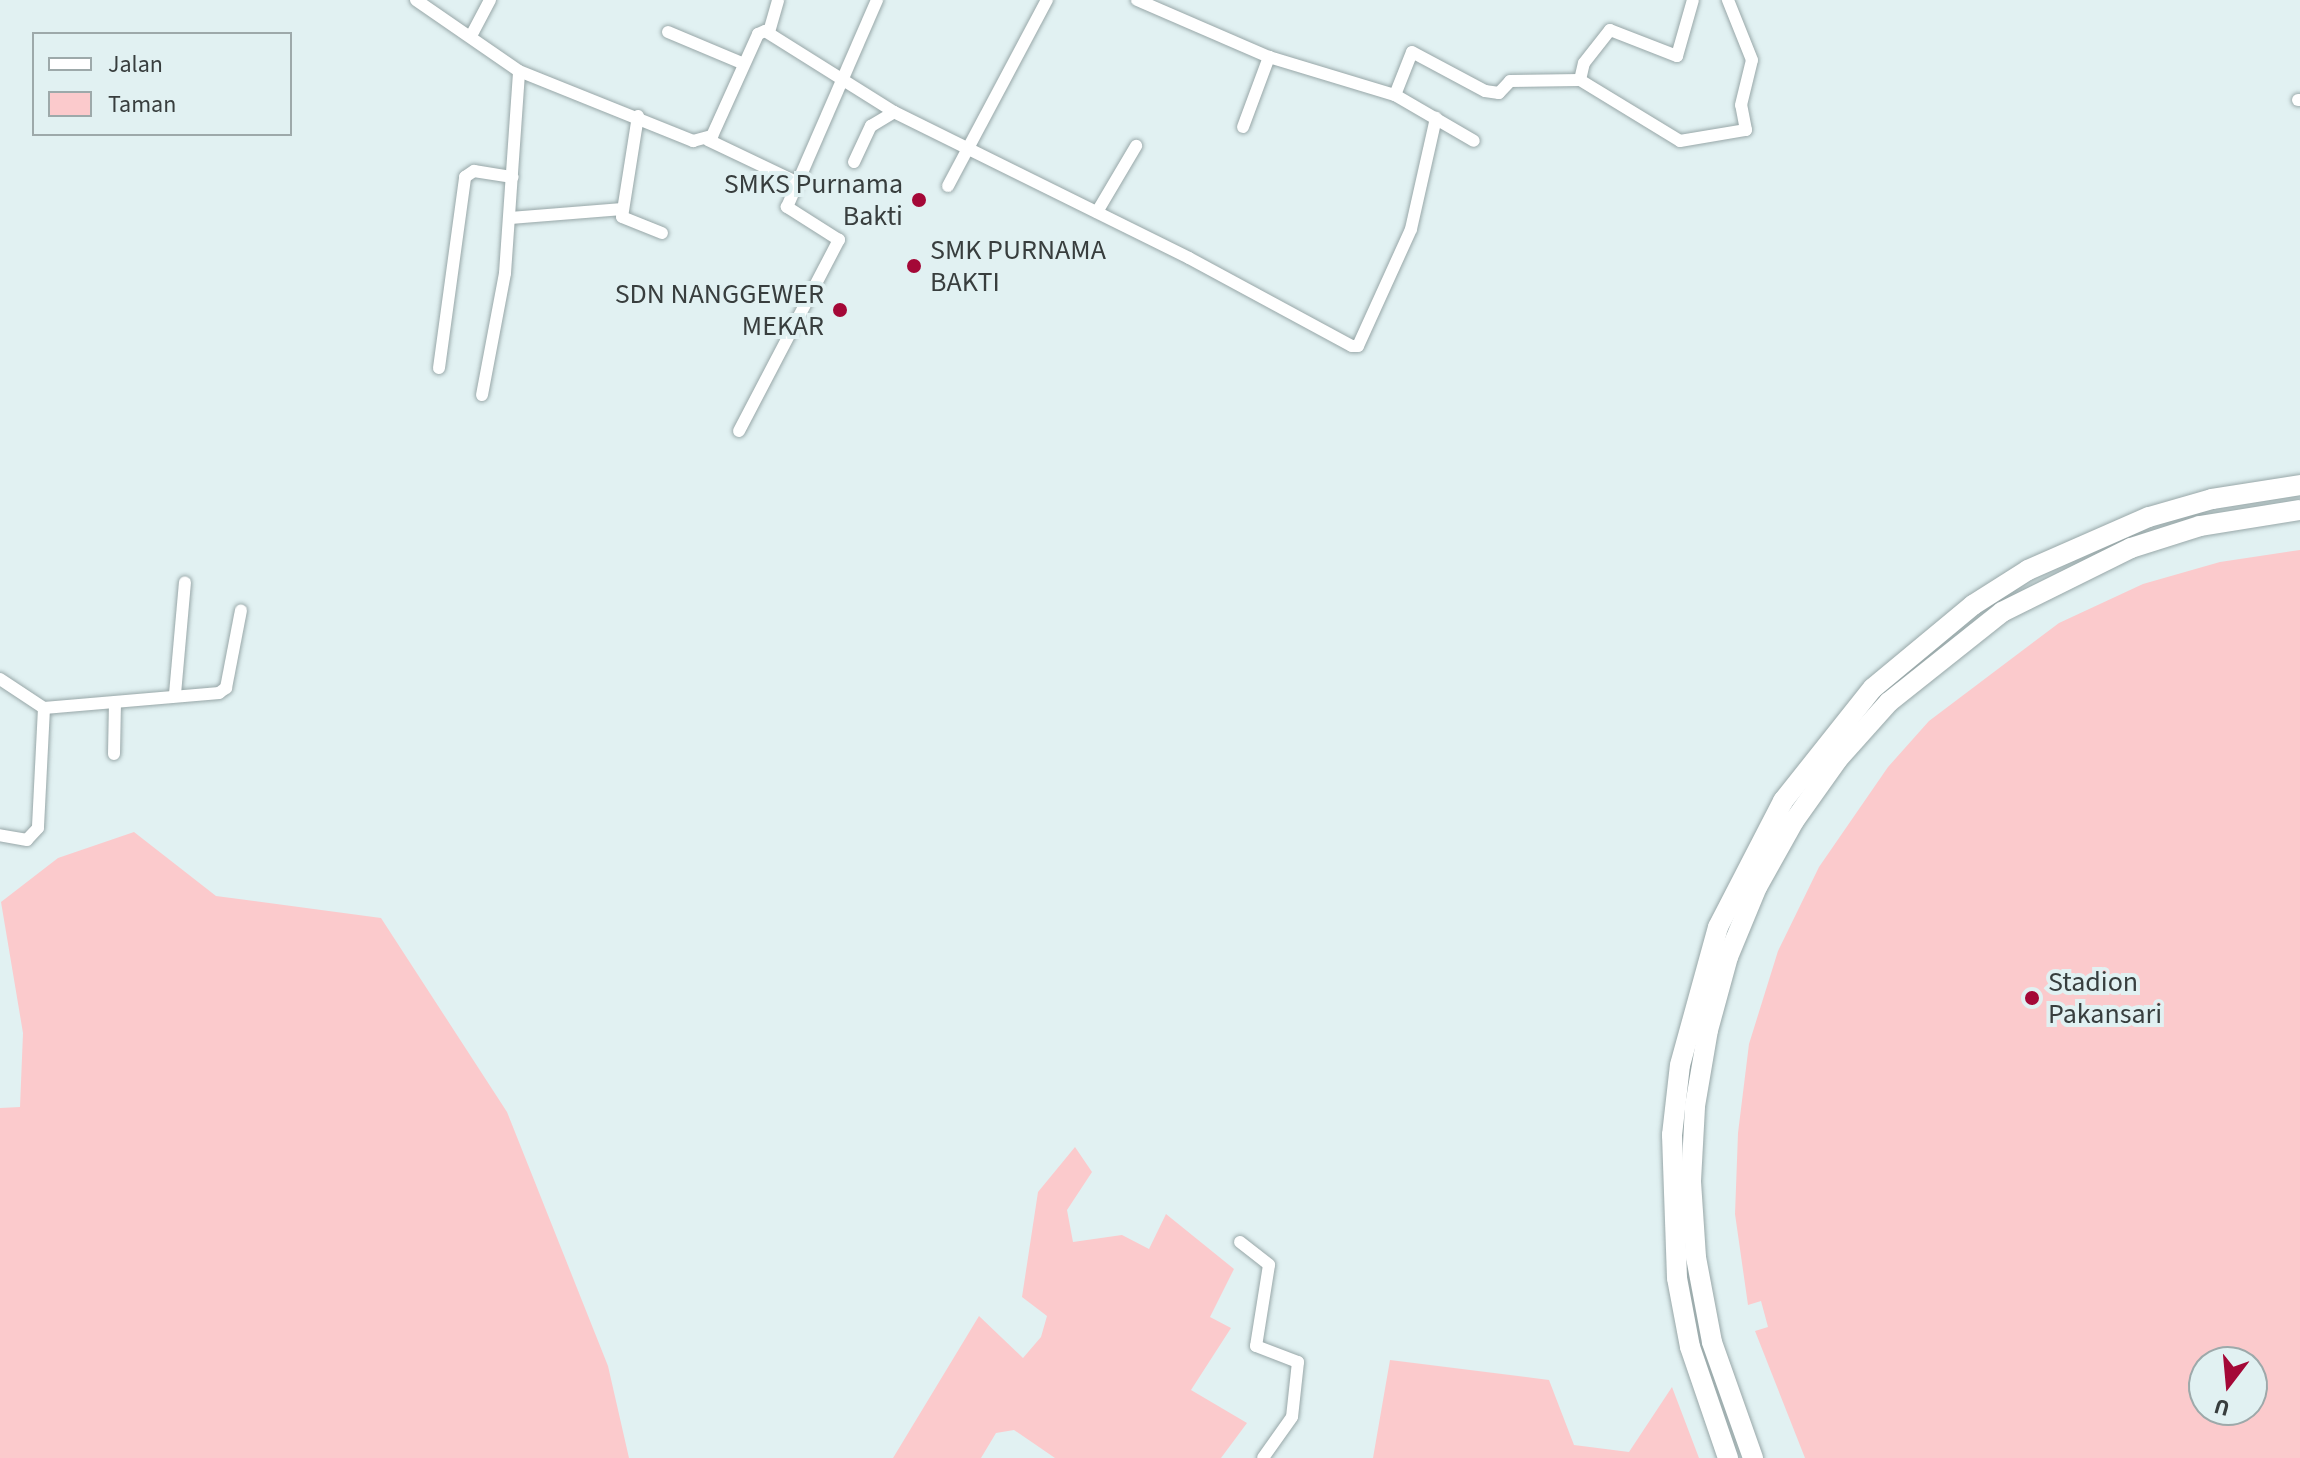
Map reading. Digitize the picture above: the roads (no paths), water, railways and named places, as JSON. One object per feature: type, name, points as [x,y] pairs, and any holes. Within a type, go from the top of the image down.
[{"type":"main road","points":[[1728,1458],[1690,1347],[1677,1278],[1672,1135],[1686,1037],[1718,927],[1783,801],[1873,688],[1973,605],[2028,570],[2149,517],[2212,499],[2300,485]]},
{"type":"main road","points":[[1753,1458],[1712,1342],[1696,1257],[1691,1181],[1695,1106],[1708,1030],[1728,957],[1757,887],[1794,821],[1838,759],[1889,702],[2002,612],[2131,548],[2200,526],[2300,510]]},
{"type":"street","points":[[416,0],[519,71],[638,116],[693,141],[708,140],[796,182]]},
{"type":"street","points":[[471,36],[490,0]]},
{"type":"street","points":[[769,32],[778,0]]},
{"type":"street","points":[[739,431],[839,240],[789,213],[796,182],[845,83],[877,0]]},
{"type":"street","points":[[948,186],[1047,0]]},
{"type":"street","points":[[1137,0],[1269,57],[1395,95],[1474,141]]},
{"type":"street","points":[[1580,80],[1584,63],[1610,30],[1677,56],[1693,0]]},
{"type":"street","points":[[1395,95],[1412,52],[1485,91],[1499,93],[1510,81],[1580,80],[1670,138],[1680,141],[1746,130],[1741,105],[1752,60],[1728,0]]},
{"type":"street","points":[[668,32],[744,64]]},
{"type":"street","points":[[708,140],[758,34],[769,32],[894,112],[1097,212],[1342,343],[1358,346],[1411,229],[1436,118]]},
{"type":"street","points":[[1243,127],[1269,57]]},
{"type":"street","points":[[482,395],[510,218],[519,71]]},
{"type":"street","points":[[854,162],[871,126],[894,112]]},
{"type":"street","points":[[638,116],[623,209],[626,221],[662,233]]},
{"type":"street","points":[[1097,212],[1136,146]]},
{"type":"street","points":[[439,368],[465,177],[474,171],[513,177]]},
{"type":"street","points":[[510,218],[623,209]]},
{"type":"street","points":[[175,694],[185,582]]},
{"type":"street","points":[[0,679],[44,708],[115,704],[175,694],[219,693],[226,688],[241,610]]},
{"type":"street","points":[[114,754],[115,704]]},
{"type":"street","points":[[0,835],[27,840],[38,828],[44,708]]},
{"type":"street","points":[[1240,1242],[1269,1265],[1256,1346],[1298,1362],[1292,1417],[1263,1458]]},
{"type":"place","name":"SMKS Purnama Bakti","points":[[919,200]]},
{"type":"place","name":"SMK PURNAMA BAKTI","points":[[914,266]]},
{"type":"place","name":"SDN NANGGEWER MEKAR","points":[[840,310]]},
{"type":"place","name":"Stadion Pakansari","points":[[2032,998]]}]
